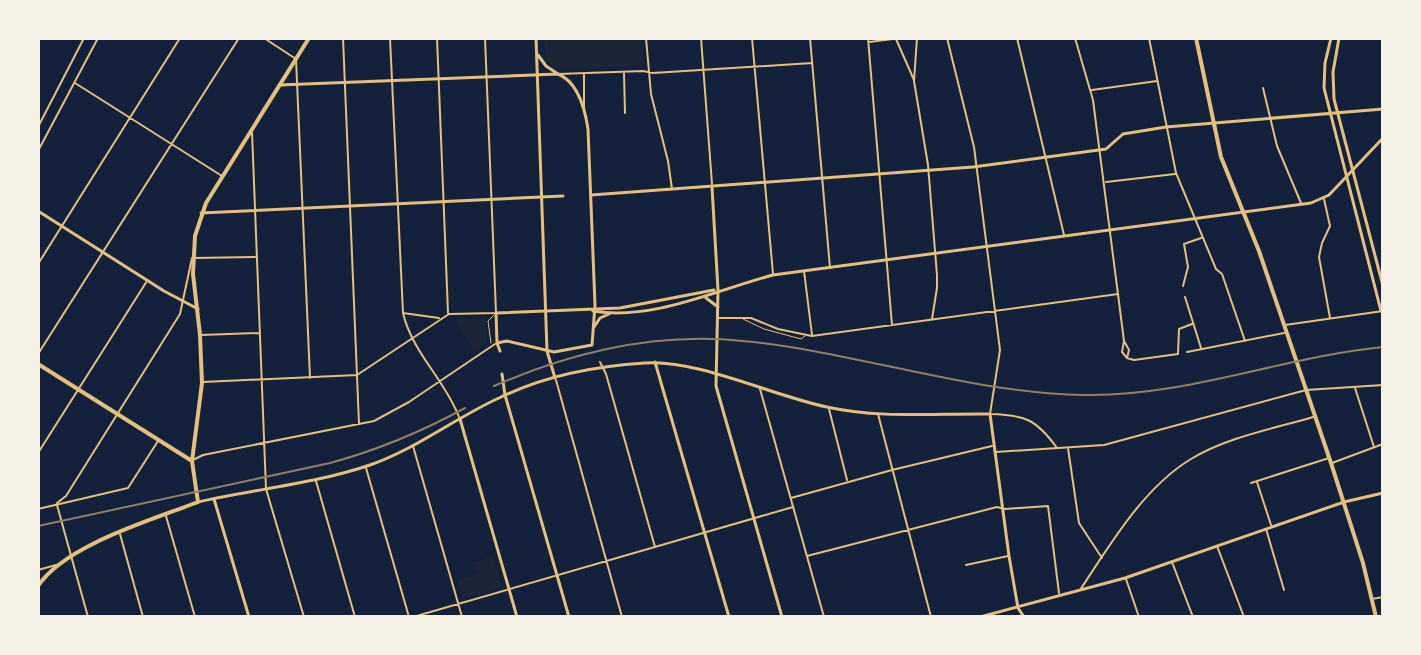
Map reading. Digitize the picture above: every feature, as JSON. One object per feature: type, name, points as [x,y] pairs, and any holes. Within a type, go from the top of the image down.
[{"type":"main road","points":[[38,586],[56,565],[70,555],[198,502],[192,461],[202,383],[192,258],[201,213],[309,38]]},
{"type":"main road","points":[[1196,38],[1224,167],[1255,240],[1330,460],[1376,617]]},
{"type":"main road","points":[[38,364],[192,461]]},
{"type":"street","points":[[38,127],[84,38]]},
{"type":"street","points":[[38,151],[98,38]]},
{"type":"street","points":[[38,264],[180,38]]},
{"type":"street","points":[[38,354],[170,142],[239,38]]},
{"type":"street","points":[[264,38],[296,59],[310,378]]},
{"type":"street","points":[[343,38],[359,424]]},
{"type":"street","points":[[390,38],[403,313],[412,338],[459,417],[517,617]]},
{"type":"street","points":[[437,38],[449,314]]},
{"type":"street","points":[[485,38],[497,343],[500,351]]},
{"type":"street","points":[[536,38],[547,351],[622,617]]},
{"type":"street","points":[[646,38],[651,94],[672,190]]},
{"type":"street","points":[[701,38],[718,290],[716,386],[782,617]]},
{"type":"street","points":[[752,38],[773,275]]},
{"type":"street","points":[[810,38],[830,268]]},
{"type":"street","points":[[892,326],[868,40],[901,38]]},
{"type":"street","points":[[917,38],[914,81],[929,171],[937,288],[932,320]]},
{"type":"street","points":[[947,38],[974,147],[1000,350],[990,408],[993,445],[1018,608],[1024,617]]},
{"type":"street","points":[[1017,38],[1064,237]]},
{"type":"street","points":[[1075,38],[1091,90],[1124,341],[1122,352],[1134,360],[1178,354],[1179,329],[1192,324]]},
{"type":"street","points":[[1149,38],[1176,173],[1193,219],[1216,269],[1222,274],[1245,341]]},
{"type":"street","points":[[1284,326],[1382,311],[1329,113],[1324,80],[1331,38]]},
{"type":"street","points":[[1339,38],[1333,72],[1337,113],[1383,286]]},
{"type":"street","points":[[896,39],[914,81]]},
{"type":"street","points":[[537,54],[546,66],[573,84],[584,111]]},
{"type":"street","points":[[279,85],[812,63]]},
{"type":"street","points":[[624,71],[625,113]]},
{"type":"street","points":[[192,461],[203,455],[387,416],[497,343],[507,341],[547,351],[593,347],[595,305],[591,195],[583,73]]},
{"type":"street","points":[[1091,90],[1157,81]]},
{"type":"street","points":[[75,83],[223,177]]},
{"type":"street","points":[[1263,88],[1277,146],[1302,205]]},
{"type":"street","points":[[591,195],[976,167],[1100,151],[1111,147],[1123,134],[1166,127],[1383,109]]},
{"type":"street","points":[[252,131],[266,486],[304,617]]},
{"type":"street","points":[[592,330],[600,318],[611,314],[701,297],[773,275],[1302,205],[1324,199],[1383,138]]},
{"type":"street","points":[[1104,183],[1176,173]]},
{"type":"street","points":[[201,213],[563,196]]},
{"type":"street","points":[[1324,199],[1330,226],[1319,257],[1330,318]]},
{"type":"street","points":[[38,211],[147,281],[198,309]]},
{"type":"street","points":[[1183,286],[1188,267],[1184,244],[1203,238]]},
{"type":"street","points":[[58,506],[118,415],[185,303],[192,258],[256,257]]},
{"type":"street","points":[[804,271],[812,336]]},
{"type":"street","points":[[38,453],[147,281]]},
{"type":"street","points":[[202,383],[357,375],[449,314],[593,311],[656,305],[718,290]]},
{"type":"street","points":[[718,320],[751,318],[778,329],[812,336],[1118,294]]},
{"type":"street","points":[[701,297],[711,300],[718,307]]},
{"type":"street","points":[[1185,297],[1201,350]]},
{"type":"street","points":[[593,311],[611,314]]},
{"type":"street","points":[[403,313],[441,319]]},
{"type":"street","points":[[1187,352],[1286,332]]},
{"type":"street","points":[[200,335],[260,333]]},
{"type":"street","points":[[1124,341],[1129,350],[1127,358]]},
{"type":"street","points":[[655,362],[729,617]]},
{"type":"street","points":[[198,502],[365,466],[412,445],[504,390],[554,374],[601,364],[655,362],[717,375],[829,408],[878,414],[1016,414],[1025,418],[1057,448]]},
{"type":"street","points":[[601,364],[655,548]]},
{"type":"street","points":[[503,377],[504,390],[569,617]]},
{"type":"street","points":[[994,452],[1104,445],[1306,390],[1383,385]]},
{"type":"street","points":[[1355,387],[1374,447]]},
{"type":"street","points":[[760,389],[824,617]]},
{"type":"street","points":[[829,408],[848,482]]},
{"type":"street","points":[[878,414],[931,617]]},
{"type":"street","points":[[1080,591],[1146,499],[1189,460],[1225,444],[1314,417]]},
{"type":"street","points":[[38,509],[128,488],[158,440]]},
{"type":"street","points":[[1251,483],[1383,444]]},
{"type":"street","points":[[412,445],[462,617]]},
{"type":"street","points":[[791,498],[993,445]]},
{"type":"street","points":[[1068,447],[1079,523],[1102,559]]},
{"type":"street","points":[[365,466],[411,617],[793,507]]},
{"type":"street","points":[[316,479],[355,617]]},
{"type":"street","points":[[1256,481],[1284,590]]},
{"type":"street","points":[[980,617],[1125,578],[1344,502],[1383,493]]},
{"type":"street","points":[[214,499],[249,617]]},
{"type":"street","points":[[58,506],[88,617]]},
{"type":"street","points":[[807,556],[997,507],[1048,506],[1060,597]]},
{"type":"street","points":[[165,515],[195,617]]},
{"type":"street","points":[[120,534],[143,617]]},
{"type":"street","points":[[1217,545],[1244,617]]},
{"type":"street","points":[[966,565],[1009,556]]},
{"type":"street","points":[[1172,561],[1193,617]]},
{"type":"street","points":[[38,570],[56,565]]},
{"type":"street","points":[[1125,578],[1139,617]]},
{"type":"street","points":[[1372,599],[1383,597]]},
{"type":"lane","points":[[492,345],[488,321],[496,313]]},
{"type":"shaded area","points":[[544,38],[641,38],[643,62],[640,66],[553,67],[547,61]]},
{"type":"shaded area","points":[[486,319],[487,342],[474,351],[455,320]]},
{"type":"shaded area","points":[[493,557],[503,587],[463,599],[457,580],[477,574],[474,562]]},
{"type":"railway","points":[[494,386],[584,354],[679,339],[786,346],[955,380],[1041,393],[1084,395],[1160,390],[1308,359],[1383,347]]},
{"type":"railway","points":[[38,526],[330,463],[399,440],[465,408]]}]
